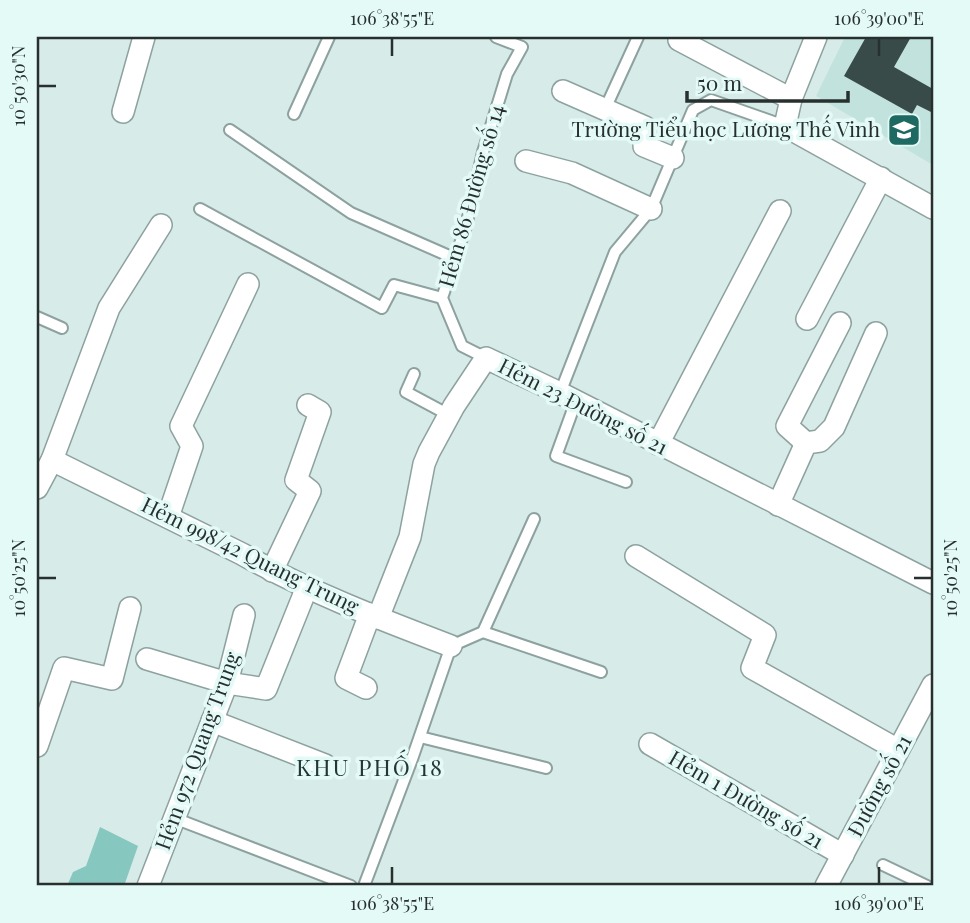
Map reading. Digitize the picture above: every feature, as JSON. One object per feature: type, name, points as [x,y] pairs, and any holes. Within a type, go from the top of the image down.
[{"type":"street","points":[[123,112],[144,37]]},
{"type":"street","points":[[816,37],[791,99],[785,126],[933,208]]},
{"type":"street","points":[[679,40],[791,99]]},
{"type":"street","points":[[563,91],[645,127],[644,146],[673,158]]},
{"type":"street","points":[[526,161],[572,173],[651,209]]},
{"type":"street","points":[[807,319],[881,178]]},
{"type":"street","points":[[658,444],[780,211]]},
{"type":"street","points":[[37,488],[52,460],[109,309],[161,225]]},
{"type":"street","points":[[168,517],[192,446],[181,426],[248,284]]},
{"type":"street","points":[[840,323],[787,426],[806,443],[820,441],[834,427],[876,332]]},
{"type":"street","name":"Hẻm 23 Đường số 21","points":[[366,688],[346,678],[410,537],[424,464],[429,452],[486,358],[933,583]]},
{"type":"street","points":[[272,571],[310,491],[296,480],[320,412],[308,405]]},
{"type":"street","points":[[778,505],[806,443]]},
{"type":"street","name":"Hẻm 998/42 Quang Trung","points":[[52,460],[243,554],[272,571],[451,646]]},
{"type":"street","points":[[636,556],[765,635],[752,668],[898,750]]},
{"type":"street","points":[[146,659],[228,683],[266,689],[307,587]]},
{"type":"street","points":[[37,746],[64,668],[112,679],[130,608]]},
{"type":"street","name":"Hẻm 972 Quang Trung","points":[[148,886],[228,683],[244,615]]},
{"type":"street","name":"Đường số 21","points":[[826,886],[933,685]]},
{"type":"street","points":[[212,721],[325,765]]},
{"type":"street","name":"Hẻm 1 Đường số 21","points":[[650,744],[843,855]]},
{"type":"lane","points":[[294,114],[329,37]]},
{"type":"lane","name":"Hẻm 86 Đường số 14","points":[[486,358],[462,346],[442,298],[466,226],[483,152],[507,74],[523,42],[496,37]]},
{"type":"lane","points":[[605,109],[638,37]]},
{"type":"lane","points":[[626,482],[556,456],[568,397],[615,253],[651,209],[693,110],[711,100],[785,126]]},
{"type":"lane","points":[[230,130],[351,213],[456,259]]},
{"type":"lane","points":[[200,209],[382,308],[394,285],[442,298]]},
{"type":"lane","points":[[37,317],[62,328]]},
{"type":"lane","points":[[414,374],[406,393],[449,415]]},
{"type":"lane","points":[[364,886],[451,646],[483,632],[534,519]]},
{"type":"lane","points":[[483,632],[601,672]]},
{"type":"lane","points":[[420,737],[546,768]]},
{"type":"lane","points":[[174,818],[351,886]]},
{"type":"lane","points":[[883,865],[927,886]]},
{"type":"shaded area","name":"Trường Tiểu học Lương Thế Vinh","points":[[845,37],[933,37],[933,165],[816,96]]},
{"type":"shaded area","points":[[100,827],[138,846],[124,886],[67,886],[73,872],[86,866]]},
{"type":"building","points":[[866,37],[911,37],[894,67],[933,89],[933,113],[917,105],[912,114],[844,76]]},
{"type":"place","name":"Trường Tiểu học Lương Thế Vinh","points":[[904,130]]},
{"type":"district","name":"KHU PHỐ 18","points":[[370,768]]}]
